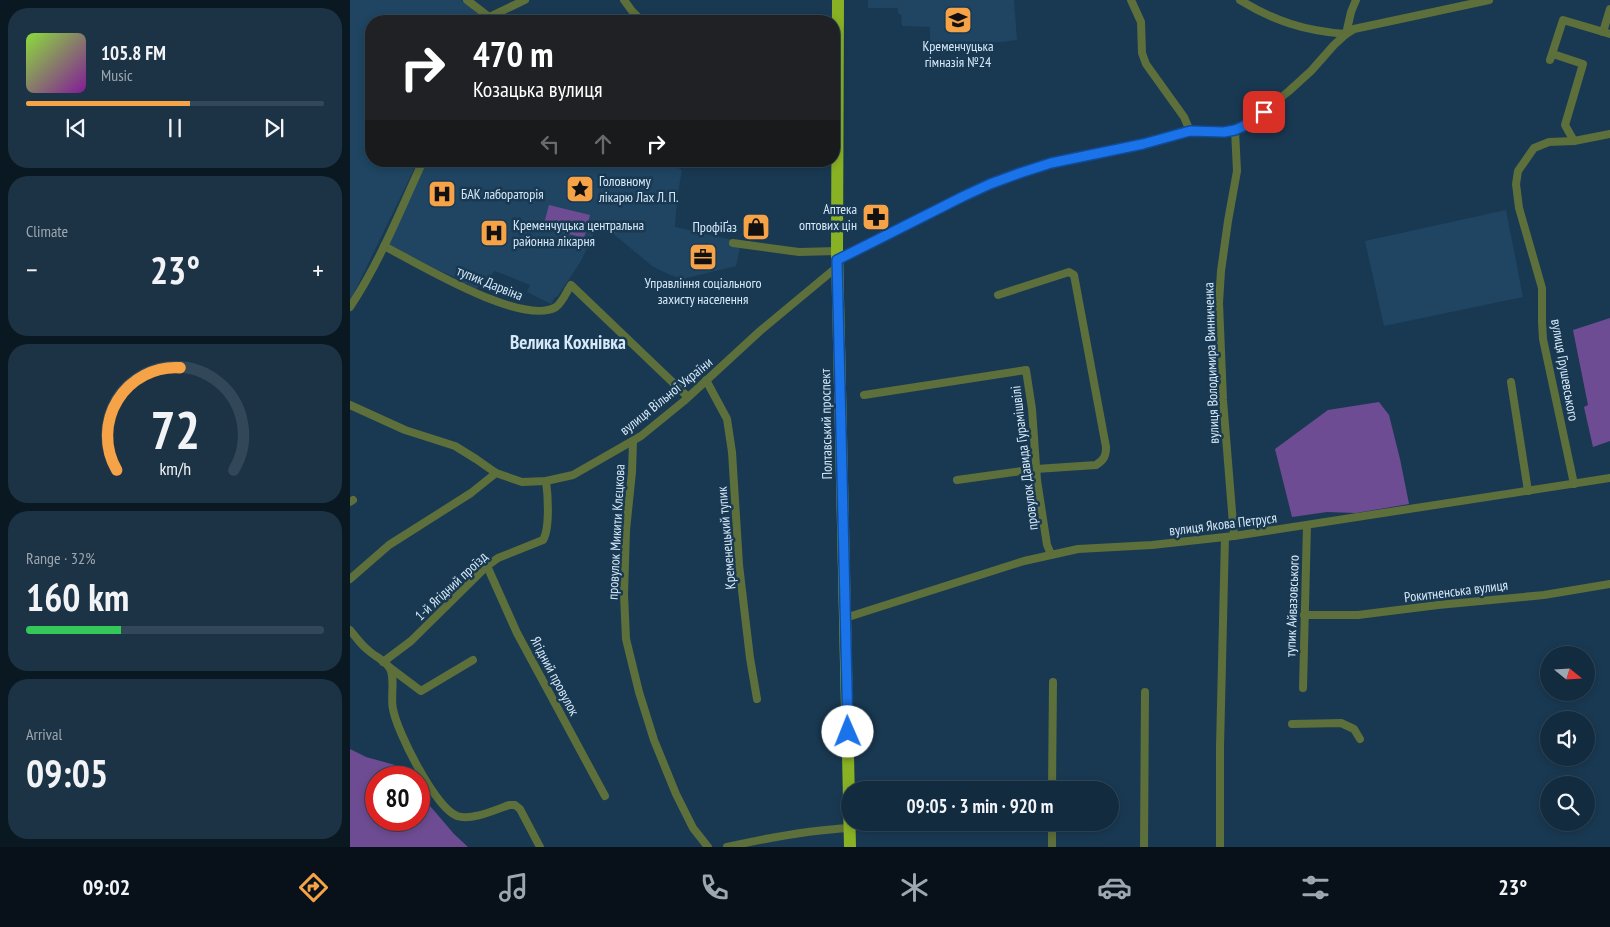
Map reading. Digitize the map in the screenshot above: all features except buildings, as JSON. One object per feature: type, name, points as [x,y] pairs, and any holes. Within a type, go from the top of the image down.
[{"type":"highway","name":"Полтавський проспект","points":[[838,0],[838,15]]},
{"type":"highway","name":"Полтавський проспект","points":[[836,167],[849,781]]},
{"type":"highway","name":"Полтавський проспект","points":[[850,831],[850,847]]},
{"type":"street","points":[[467,0],[484,15]]},
{"type":"street","points":[[496,15],[525,0]]},
{"type":"street","points":[[624,0],[636,15]]},
{"type":"street","points":[[1131,0],[1141,22],[1142,53],[1146,64],[1184,117],[1190,131]]},
{"type":"street","points":[[1240,0],[1274,19],[1291,25],[1346,34]]},
{"type":"street","points":[[1346,34],[1356,0]]},
{"type":"street","points":[[733,243],[837,259],[964,196],[998,181],[1051,163],[1143,144],[1190,131],[1224,132],[1235,130],[1248,124],[1289,92],[1346,34],[1354,29],[1487,0]]},
{"type":"street","points":[[1610,9],[1607,33],[1563,20],[1552,57],[1583,64],[1565,124],[1574,141],[1610,134]]},
{"type":"street","name":"вулиця Володимира Винниченка","points":[[1234,536],[1223,400],[1219,303],[1221,271],[1237,171],[1235,130]]},
{"type":"street","name":"вулиця Грушевського","points":[[1574,141],[1549,142],[1534,148],[1518,171],[1516,184],[1519,208],[1542,288],[1543,339],[1574,484]]},
{"type":"street","points":[[350,307],[363,288],[420,167]]},
{"type":"street","name":"тупик Дарвіна","points":[[384,246],[463,288],[499,303],[528,311],[544,310],[557,306],[572,285],[688,397]]},
{"type":"street","name":"вулиця Вільної України","points":[[350,405],[404,430],[455,446],[476,458],[496,474],[522,482],[546,481],[573,475],[641,436],[688,397],[837,259]]},
{"type":"street","points":[[957,480],[1036,469],[1096,465],[1103,461],[1106,455],[1074,275],[1069,272],[998,295]]},
{"type":"street","name":"провулок Давида Гурамішвілі","points":[[864,395],[1026,370],[1032,409],[1036,469],[1047,545],[1051,554]]},
{"type":"street","name":"Кременецький тупик","points":[[706,380],[728,420],[740,565],[750,658],[757,699]]},
{"type":"street","points":[[1511,382],[1528,491]]},
{"type":"street","name":"провулок Микити Клєцкова","points":[[633,441],[626,530],[624,594],[626,639],[639,692],[654,740],[676,794],[693,828],[708,847]]},
{"type":"street","points":[[350,579],[389,545],[471,493],[496,474]]},
{"type":"street","name":"вулиця Якова Петруся","points":[[845,618],[1024,561],[1078,549],[1152,545],[1234,536],[1610,478]]},
{"type":"street","name":"1-й Ягідний проїзд","points":[[386,665],[487,566],[498,558],[543,540],[546,536],[547,524],[546,481]]},
{"type":"street","name":"тупик Айвазовського","points":[[1302,688],[1307,525]]},
{"type":"street","points":[[1220,847],[1220,746],[1225,537]]},
{"type":"street","name":"Ягідний провулок","points":[[487,566],[517,633],[605,796]]},
{"type":"street","name":"Рокитненська вулиця","points":[[1304,615],[1358,615],[1544,594],[1610,584]]},
{"type":"street","points":[[350,630],[367,650],[421,690],[473,660]]},
{"type":"street","points":[[386,665],[392,674],[391,702],[394,716],[401,734],[425,780],[435,793],[454,814],[466,817],[491,812],[509,805],[516,805],[540,847]]},
{"type":"street","points":[[1052,781],[1053,682]]},
{"type":"street","points":[[1144,847],[1145,692]]},
{"type":"street","points":[[1292,724],[1341,723],[1354,729],[1360,739]]},
{"type":"street","points":[[727,847],[824,829],[841,828]]},
{"type":"street","points":[[1052,831],[1052,847]]},
{"type":"shaded area","points":[[350,0],[461,0],[479,15],[365,15],[365,167],[415,167],[350,301]]},
{"type":"shaded area","name":"Кременчуцька гімназія №24","points":[[868,0],[1014,0],[1017,40],[1001,42],[930,42],[930,27],[902,26],[901,14],[898,14],[898,8],[868,8]]},
{"type":"shaded area","name":"Кременчуцька центральна районна лікарня","points":[[424,167],[676,167],[682,170],[677,198],[675,227],[741,242],[736,266],[683,279],[652,266],[599,222],[581,261],[551,304],[527,292],[530,285],[495,271],[474,291],[467,283],[464,285],[459,279],[414,260],[388,246]]},
{"type":"shaded area","points":[[549,205],[590,215],[584,238],[543,227]]},
{"type":"shaded area","points":[[1506,210],[1523,297],[1384,326],[1365,241]]},
{"type":"shaded area","points":[[1610,318],[1610,441],[1593,447],[1584,407],[1588,405],[1573,330]]},
{"type":"shaded area","points":[[1379,402],[1389,415],[1409,504],[1356,513],[1327,512],[1292,517],[1275,449],[1328,410]]},
{"type":"shaded area","points":[[350,749],[366,757],[396,766],[365,766],[365,831],[430,831],[430,806],[468,847],[350,847]]},
{"type":"place","name":"Кременчуцька гімназія №24","points":[[958,20]]},
{"type":"place","name":"Головному лікарю Лах Л. П.","points":[[580,189]]},
{"type":"place","name":"БАК лабораторія","points":[[442,194]]},
{"type":"place","name":"Аптека оптових цін","points":[[876,217]]},
{"type":"place","name":"ПрофіҐаз","points":[[756,227]]},
{"type":"place","name":"Кременчуцька центральна районна лікарня","points":[[494,233]]},
{"type":"place","name":"Управління соціального захисту населення","points":[[703,257]]},
{"type":"district","name":"Велика Кохнівка","points":[[568,342]]},
{"type":"route","points":[[848,732],[837,260],[964,196],[1020,173],[1051,163],[1143,144],[1180,133],[1235,130],[1248,124],[1264,112]]}]
